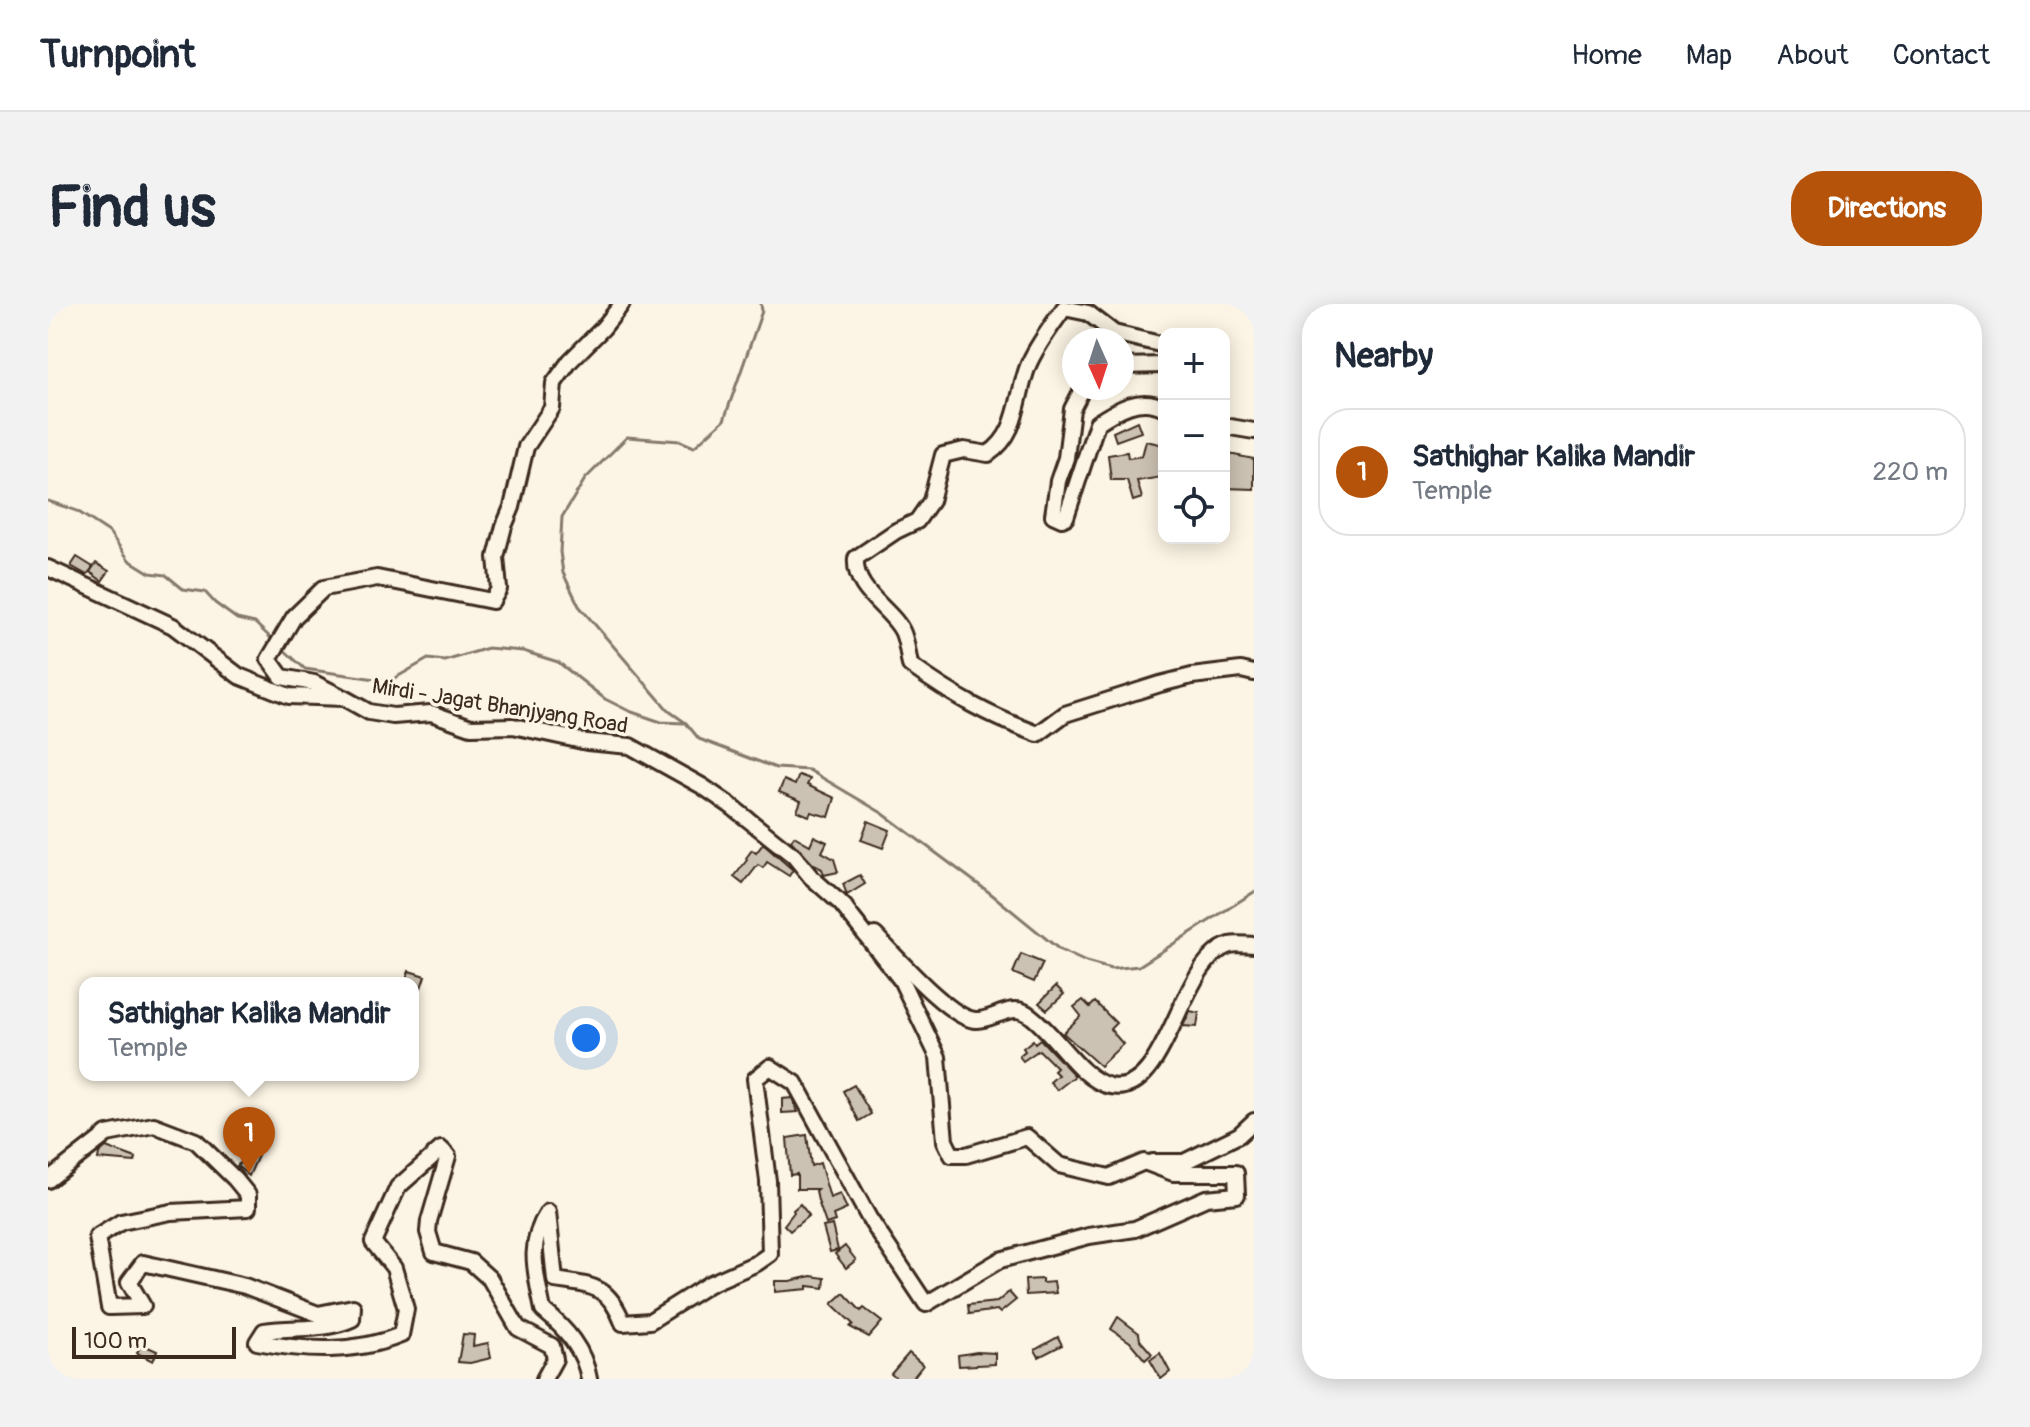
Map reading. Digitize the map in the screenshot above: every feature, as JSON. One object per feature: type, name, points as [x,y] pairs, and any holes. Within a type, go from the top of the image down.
[{"type":"street","points":[[344,698],[314,683],[282,677],[269,659],[294,617],[324,588],[377,578],[492,601],[499,589],[496,557],[526,447],[552,408],[554,383],[622,304]]},
{"type":"street","points":[[1158,344],[1114,333],[1088,313],[1064,308],[1028,366],[1012,424],[1002,445],[988,454],[964,450],[943,455],[931,501],[917,521],[856,558],[855,567],[872,599],[902,630],[910,665],[995,718],[1038,734],[1065,714],[1160,684],[1192,676],[1241,670],[1254,673]]},
{"type":"street","points":[[1134,366],[1158,365]]},
{"type":"street","points":[[1077,400],[1072,409],[1066,458],[1058,481],[1053,515],[1062,519],[1066,517],[1097,423],[1135,402],[1158,405]]},
{"type":"street","points":[[1230,427],[1254,431]]},
{"type":"street","name":"Mirdi - Jagat Bhanjyang Road","points":[[48,568],[173,626],[239,676],[289,696],[344,698],[369,712],[393,716],[431,713],[471,727],[513,726],[587,742],[630,746],[702,786],[794,856],[811,877],[949,1009],[978,1021],[1009,1010],[1026,1011],[1089,1074],[1111,1086],[1123,1086],[1151,1069],[1171,1025],[1208,959],[1229,945],[1254,945]]},
{"type":"street","points":[[839,901],[901,980],[938,1057],[945,1141],[952,1155],[966,1155],[1027,1137],[1059,1165],[1109,1177],[1144,1162],[1184,1162],[1239,1135],[1254,1121]]},
{"type":"street","points":[[589,1379],[587,1364],[567,1330],[543,1310],[533,1257],[538,1227],[548,1212],[555,1280],[589,1285],[601,1291],[614,1300],[623,1323],[650,1321],[709,1284],[757,1263],[770,1254],[768,1181],[755,1079],[770,1067],[795,1083],[869,1218],[926,1304],[1000,1260],[1089,1236],[1135,1229],[1206,1198],[1237,1195],[1236,1173],[1173,1173],[1144,1162]]},
{"type":"street","points":[[48,1180],[107,1134],[154,1125],[196,1141],[248,1195],[248,1208],[171,1212],[121,1222],[97,1237],[109,1307],[143,1306],[129,1282],[143,1263],[245,1286],[318,1314],[353,1307],[352,1319],[337,1326],[285,1327],[264,1331],[257,1342],[286,1348],[346,1350],[401,1335],[406,1309],[394,1268],[373,1242],[398,1187],[441,1149],[448,1156],[429,1221],[428,1232],[434,1252],[471,1262],[490,1279],[518,1328],[552,1346],[555,1359],[544,1379]]},
{"type":"building","points":[[1137,421],[1141,432],[1116,441],[1113,432]]},
{"type":"building","points":[[1146,441],[1158,444],[1158,478],[1137,481],[1142,498],[1133,501],[1127,480],[1111,480],[1108,455],[1127,452],[1128,458],[1142,456]]},
{"type":"building","points":[[1230,454],[1254,459],[1254,489],[1230,488]]},
{"type":"building","points":[[77,557],[93,567],[87,575],[71,566]]},
{"type":"building","points":[[96,563],[109,571],[102,581],[90,572]]},
{"type":"building","points":[[799,775],[810,779],[807,785],[835,798],[829,817],[811,812],[809,816],[797,811],[801,801],[779,792],[784,780],[795,785]]},
{"type":"building","points":[[868,821],[890,830],[883,848],[861,840]]},
{"type":"building","points":[[794,836],[810,845],[814,836],[827,842],[822,852],[834,859],[838,872],[824,875],[822,869],[791,841]]},
{"type":"building","points":[[763,844],[793,870],[789,876],[767,862],[763,868],[758,865],[743,884],[734,877],[752,850],[756,853]]},
{"type":"building","points":[[860,875],[865,884],[847,895],[843,884]]},
{"type":"building","points":[[1021,954],[1043,963],[1034,982],[1013,973]]},
{"type":"building","points":[[409,971],[425,976],[421,988],[419,977],[407,977]]},
{"type":"building","points":[[1056,986],[1064,994],[1047,1010],[1039,1003]]},
{"type":"building","points":[[1083,1000],[1090,1007],[1095,1002],[1116,1023],[1110,1029],[1123,1044],[1100,1066],[1063,1033],[1081,1016],[1074,1007]]},
{"type":"building","points":[[1190,1011],[1199,1013],[1197,1027],[1183,1026]]},
{"type":"building","points":[[1040,1039],[1075,1076],[1057,1090],[1050,1082],[1058,1075],[1054,1071],[1057,1068],[1039,1050],[1023,1061],[1019,1056],[1025,1051],[1023,1048]]},
{"type":"building","points":[[854,1085],[871,1114],[859,1121],[843,1091]]},
{"type":"building","points":[[792,1098],[798,1112],[782,1113],[782,1099]]},
{"type":"building","points":[[807,1135],[811,1166],[820,1163],[830,1198],[840,1194],[847,1209],[833,1215],[835,1221],[826,1224],[818,1201],[818,1189],[797,1189],[797,1174],[790,1175],[787,1138]]},
{"type":"building","points":[[106,1147],[136,1158],[135,1162],[98,1159],[99,1153]]},
{"type":"building","points":[[250,1152],[258,1156],[249,1176],[237,1166]]},
{"type":"building","points":[[800,1204],[809,1215],[790,1231],[784,1225]]},
{"type":"building","points":[[832,1225],[838,1250],[830,1252],[823,1227]]},
{"type":"building","points":[[845,1246],[856,1260],[846,1268],[835,1254]]},
{"type":"building","points":[[811,1276],[825,1278],[824,1288],[808,1286],[808,1289],[775,1292],[775,1281]]},
{"type":"building","points":[[1042,1279],[1042,1283],[1054,1282],[1056,1293],[1026,1295],[1025,1280]]},
{"type":"building","points":[[1009,1292],[1016,1300],[1000,1313],[997,1310],[969,1314],[968,1305],[997,1302]]},
{"type":"building","points":[[844,1293],[861,1311],[864,1308],[882,1322],[869,1337],[850,1327],[853,1324],[832,1304]]},
{"type":"building","points":[[1118,1317],[1139,1333],[1140,1340],[1152,1354],[1145,1360],[1130,1342],[1111,1329]]},
{"type":"building","points":[[463,1334],[474,1335],[473,1346],[488,1343],[491,1358],[470,1363],[458,1362]]},
{"type":"building","points":[[1058,1337],[1062,1345],[1039,1357],[1035,1350]]},
{"type":"building","points":[[141,1344],[157,1351],[153,1361],[137,1353]]},
{"type":"building","points":[[909,1353],[923,1365],[912,1379],[897,1379],[891,1374]]},
{"type":"building","points":[[995,1353],[995,1364],[959,1366],[958,1355]]},
{"type":"building","points":[[1160,1353],[1170,1372],[1161,1379],[1150,1360]]},
{"type":"waterway","points":[[761,304],[762,311],[724,420],[694,447],[680,441],[627,437],[585,479],[562,517],[560,552],[563,573],[579,606],[669,711],[686,723],[699,739],[776,768],[809,770],[882,813],[990,893],[1060,950],[1086,962],[1111,969],[1139,966],[1254,892]]},
{"type":"waterway","points":[[48,501],[77,511],[109,532],[129,560],[150,573],[166,575],[183,589],[205,592],[237,619],[255,623],[275,642]]},
{"type":"waterway","points":[[281,647],[305,669],[390,681],[428,659],[445,661],[488,648],[523,651],[558,662],[605,699],[629,711],[661,722],[684,723]]},
{"type":"place","name":"Sathighar Kalika Mandir","points":[[249,1173]]}]
